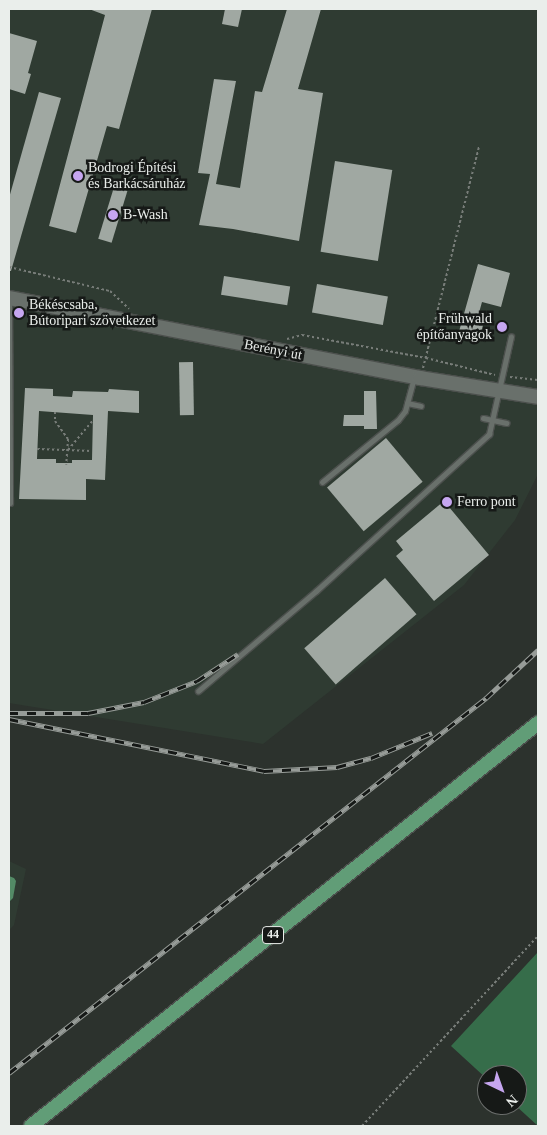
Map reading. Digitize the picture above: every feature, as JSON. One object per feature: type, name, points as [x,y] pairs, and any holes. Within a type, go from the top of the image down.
[{"type":"main road","name":"44","points":[[31,1126],[538,724]]},
{"type":"street","name":"Berényi út","points":[[9,298],[417,378],[538,397]]},
{"type":"lane","points":[[9,298],[10,503]]},
{"type":"lane","points":[[198,691],[316,591],[489,434],[511,336]]},
{"type":"lane","points":[[322,482],[398,420],[405,412],[417,378]]},
{"type":"lane","points":[[407,403],[421,406]]},
{"type":"lane","points":[[483,418],[506,423]]},
{"type":"path","points":[[417,378],[426,358],[479,147]]},
{"type":"path","points":[[9,267],[110,291],[133,312]]},
{"type":"path","points":[[286,340],[302,335],[426,358],[502,376],[538,380]]},
{"type":"path","points":[[55,412],[54,421],[68,439],[66,465]]},
{"type":"path","points":[[68,450],[93,420]]},
{"type":"path","points":[[37,449],[92,451]]},
{"type":"path","points":[[362,1126],[538,936]]},
{"type":"shaded area","points":[[9,9],[538,9],[538,474],[515,520],[464,585],[263,744],[9,703]]},
{"type":"shaded area","points":[[9,861],[26,869],[14,925],[9,930]]},
{"type":"shaded area","points":[[9,876],[16,881],[13,898],[9,902]]},
{"type":"shaded area","points":[[538,952],[538,1126],[526,1115],[527,1065],[477,1065],[477,1070],[451,1046]]},
{"type":"building","points":[[89,9],[152,9],[119,129],[107,126],[76,233],[49,226],[105,15]]},
{"type":"building","points":[[225,9],[242,9],[238,27],[222,24]]},
{"type":"building","points":[[287,9],[321,9],[298,89],[323,93],[299,241],[199,225],[210,174],[198,173],[214,79],[236,81],[216,184],[240,188],[255,91],[262,92]]},
{"type":"building","points":[[9,33],[37,41],[28,73],[31,74],[25,94],[9,89]]},
{"type":"building","points":[[39,92],[61,98],[11,271],[9,271],[9,198]]},
{"type":"building","points":[[335,161],[392,170],[378,261],[321,252]]},
{"type":"building","name":"B-Wash","points":[[114,187],[127,191],[112,243],[98,239]]},
{"type":"building","points":[[478,264],[510,273],[501,307],[482,302],[477,320],[484,322],[481,333],[474,331],[472,339],[458,335]]},
{"type":"building","points":[[224,276],[290,286],[287,305],[221,295]]},
{"type":"building","points":[[317,284],[388,297],[383,325],[312,313]]},
{"type":"building","points":[[179,362],[193,362],[194,415],[180,415]]},
{"type":"building","points":[[25,388],[53,389],[53,396],[72,397],[73,391],[108,392],[109,389],[139,391],[139,413],[108,411],[105,480],[86,479],[86,500],[19,499]],"holes":[[[39,411],[93,415],[92,460],[72,460],[72,463],[56,463],[56,459],[37,459]]]},
{"type":"building","points":[[364,391],[376,391],[377,429],[364,429],[364,426],[343,426],[344,415],[364,415]]},
{"type":"building","points":[[386,438],[423,482],[364,531],[327,487]]},
{"type":"building","points":[[444,501],[489,555],[434,601],[396,556],[403,550],[396,541]]},
{"type":"building","points":[[385,578],[416,614],[336,684],[304,648]]},
{"type":"railway","points":[[9,1073],[486,698],[538,650]]},
{"type":"railway","points":[[9,713],[88,713],[144,702],[197,681],[238,654]]},
{"type":"railway","points":[[9,719],[264,771],[337,767],[371,758],[432,733]]},
{"type":"place","name":"Bodrogi Építési és Barkácsáruház","points":[[78,176]]},
{"type":"place","name":"B-Wash","points":[[113,215]]},
{"type":"place","name":"Békéscsaba, Bútoripari szövetkezet","points":[[19,313]]},
{"type":"place","name":"Frühwald építőanyagok","points":[[502,327]]},
{"type":"place","name":"Ferro pont","points":[[447,502]]}]
